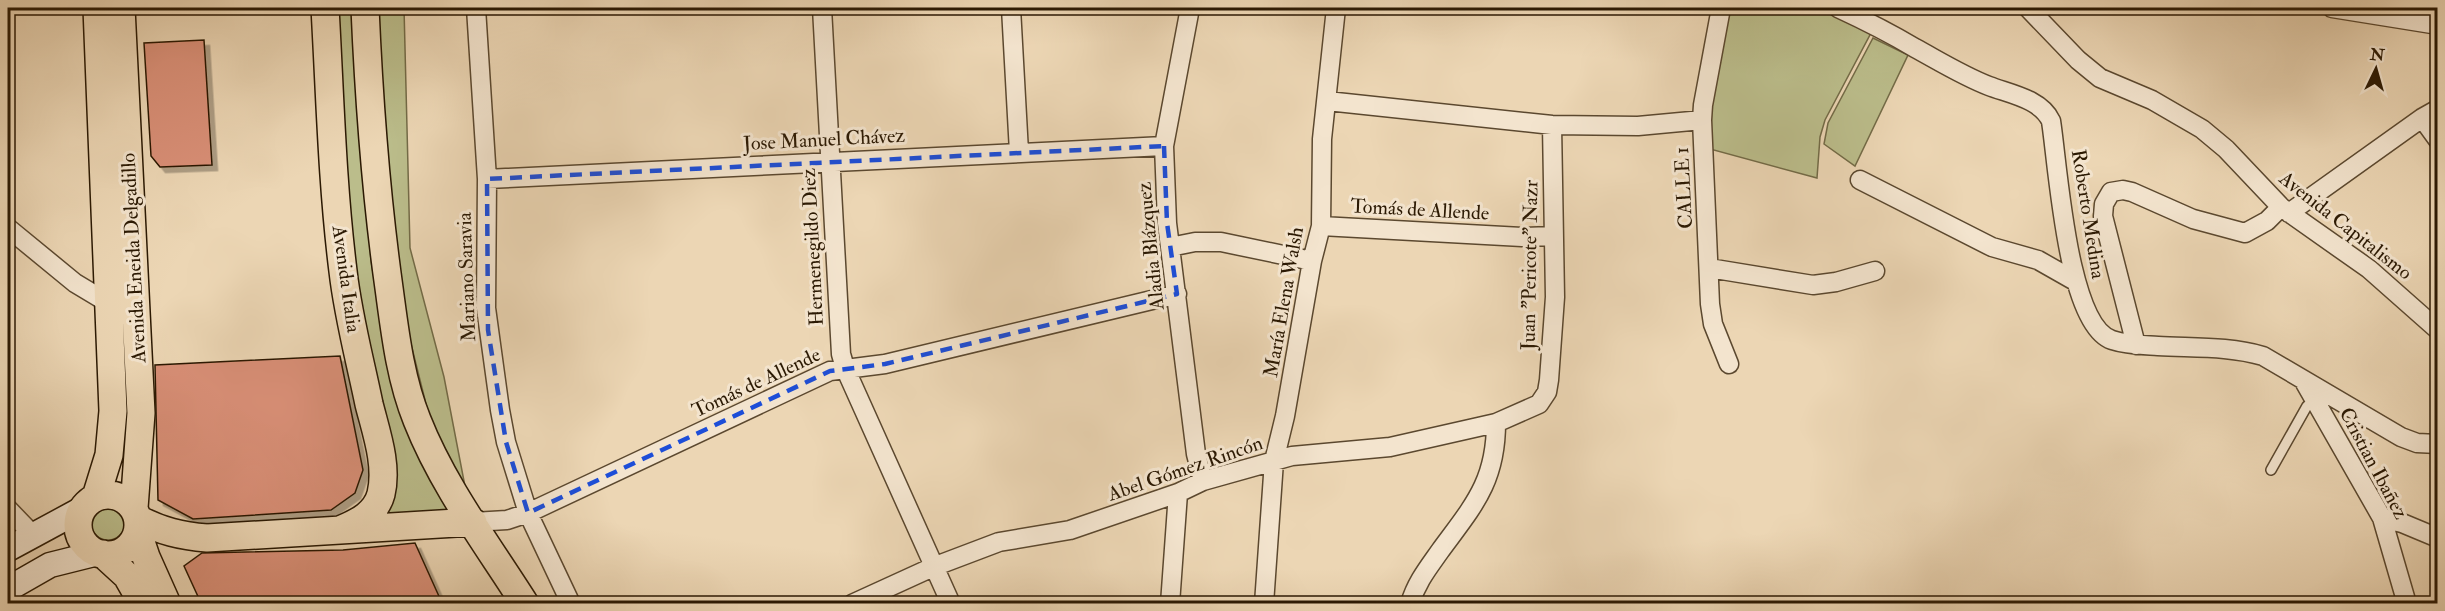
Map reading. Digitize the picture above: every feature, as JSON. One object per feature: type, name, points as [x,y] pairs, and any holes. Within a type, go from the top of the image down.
[{"type":"main road","name":"Avenida Eneida Delgadillo","points":[[89,503],[109,455],[112,436],[110,304],[97,8]]},
{"type":"main road","name":"Avenida Eneida Delgadillo","points":[[121,8],[141,413],[137,520],[146,557],[167,603]]},
{"type":"main road","name":"Avenida Italia","points":[[325,8],[335,185],[343,271],[383,478],[381,494],[376,505],[363,518],[342,529]]},
{"type":"main road","name":"Avenida Italia","points":[[365,8],[380,223],[401,365],[408,393],[428,445],[473,522],[525,603]]},
{"type":"main road","points":[[8,549],[104,494],[121,497],[137,520],[179,536],[207,538],[473,522]]},
{"type":"main road","points":[[89,503],[78,526],[79,535],[84,543],[127,576],[143,603]]},
{"type":"main road","points":[[8,589],[50,566],[124,550],[130,546],[137,520]]},
{"type":"street","name":"Mariano Saravia","points":[[476,8],[487,179],[486,308],[488,330],[506,442],[528,513],[571,603]]},
{"type":"street","name":"Hermenegildo Diez","points":[[822,8],[841,354],[845,368],[951,603]]},
{"type":"street","points":[[1011,8],[1019,152]]},
{"type":"street","name":"Aladia Blázquez","points":[[1190,8],[1164,146],[1167,223],[1196,454],[1203,481]]},
{"type":"street","name":"María Elena Walsh","points":[[1264,603],[1270,545],[1274,461],[1285,416],[1312,261],[1321,226],[1322,140],[1336,8]]},
{"type":"street","name":"CALLE 1","points":[[1721,8],[1702,105],[1702,120],[1710,304],[1713,324],[1729,364]]},
{"type":"street","name":"Roberto Medina","points":[[1838,8],[1878,27],[1971,79],[2043,108],[2051,121],[2075,281],[2094,325],[2102,334],[2112,340],[2136,345],[2250,352],[2263,356],[2401,437],[2417,443],[2438,444]]},
{"type":"street","name":"Avenida Capitalismo","points":[[2028,8],[2078,60],[2100,78],[2152,100],[2202,129],[2226,149],[2285,210],[2369,268],[2438,330]]},
{"type":"street","points":[[2332,8],[2438,25]]},
{"type":"street","points":[[1327,101],[1552,125],[1638,126],[1702,120]]},
{"type":"street","points":[[2136,345],[2103,216],[2104,204],[2111,192],[2123,190],[2132,192],[2193,219],[2245,233],[2285,210],[2430,114],[2438,140]]},
{"type":"street","name":"Juan \"Pericote\" Nazr","points":[[1539,404],[1547,392],[1549,380],[1555,297],[1552,125]]},
{"type":"street","name":"Jose Manuel Chávez","points":[[487,179],[1164,146]]},
{"type":"street","points":[[1860,180],[1992,247],[2038,261],[2075,281]]},
{"type":"street","name":"Tomás de Allende","points":[[1321,226],[1522,237],[1553,236]]},
{"type":"street","points":[[8,228],[75,283],[110,304]]},
{"type":"street","points":[[1170,247],[1209,241],[1221,242],[1312,261]]},
{"type":"street","points":[[1709,268],[1813,285],[1836,282],[1875,271]]},
{"type":"street","name":"Tomás de Allende","points":[[473,522],[507,520],[528,513],[830,371],[885,364],[1177,294]]},
{"type":"street","name":"Cristian Ibañez","points":[[2305,382],[2382,518],[2407,603]]},
{"type":"street","name":"Abel Gómez Rincón","points":[[852,603],[933,567],[999,542],[1070,530],[1178,493],[1203,481],[1274,461],[1318,452],[1398,446],[1496,423],[1539,404]]},
{"type":"street","points":[[1410,603],[1421,576],[1480,496],[1494,458],[1496,423]]},
{"type":"street","points":[[1170,603],[1178,493]]},
{"type":"street","points":[[8,509],[33,535]]},
{"type":"street","points":[[2382,518],[2402,523],[2438,538]]},
{"type":"lane","points":[[2271,470],[2307,406],[2315,400]]},
{"type":"highlighted area","points":[[1164,146],[1167,223],[1177,294],[885,364],[830,371],[528,513],[506,442],[488,330],[487,179]]},
{"type":"green space","points":[[331,8],[355,8],[371,261],[387,355],[456,512],[374,517]]},
{"type":"green space","points":[[378,8],[404,8],[410,248],[444,377],[468,502],[434,436],[402,308],[380,72]]},
{"type":"green space","points":[[1725,8],[1823,8],[1872,31],[1825,120],[1820,137],[1817,178],[1710,149],[1710,110]]},
{"type":"green space","points":[[1873,38],[1908,55],[1855,166],[1824,144],[1828,123]]},
{"type":"green space","points":[[108,506],[120,511],[125,523],[120,535],[108,540],[96,535],[91,523],[96,511]]},
{"type":"building","points":[[204,40],[212,165],[160,167],[151,156],[144,43]]},
{"type":"building","points":[[340,356],[363,470],[355,493],[331,510],[193,519],[158,500],[155,365]]},
{"type":"building","points":[[415,543],[442,603],[201,603],[184,566],[202,553],[343,550]]}]
